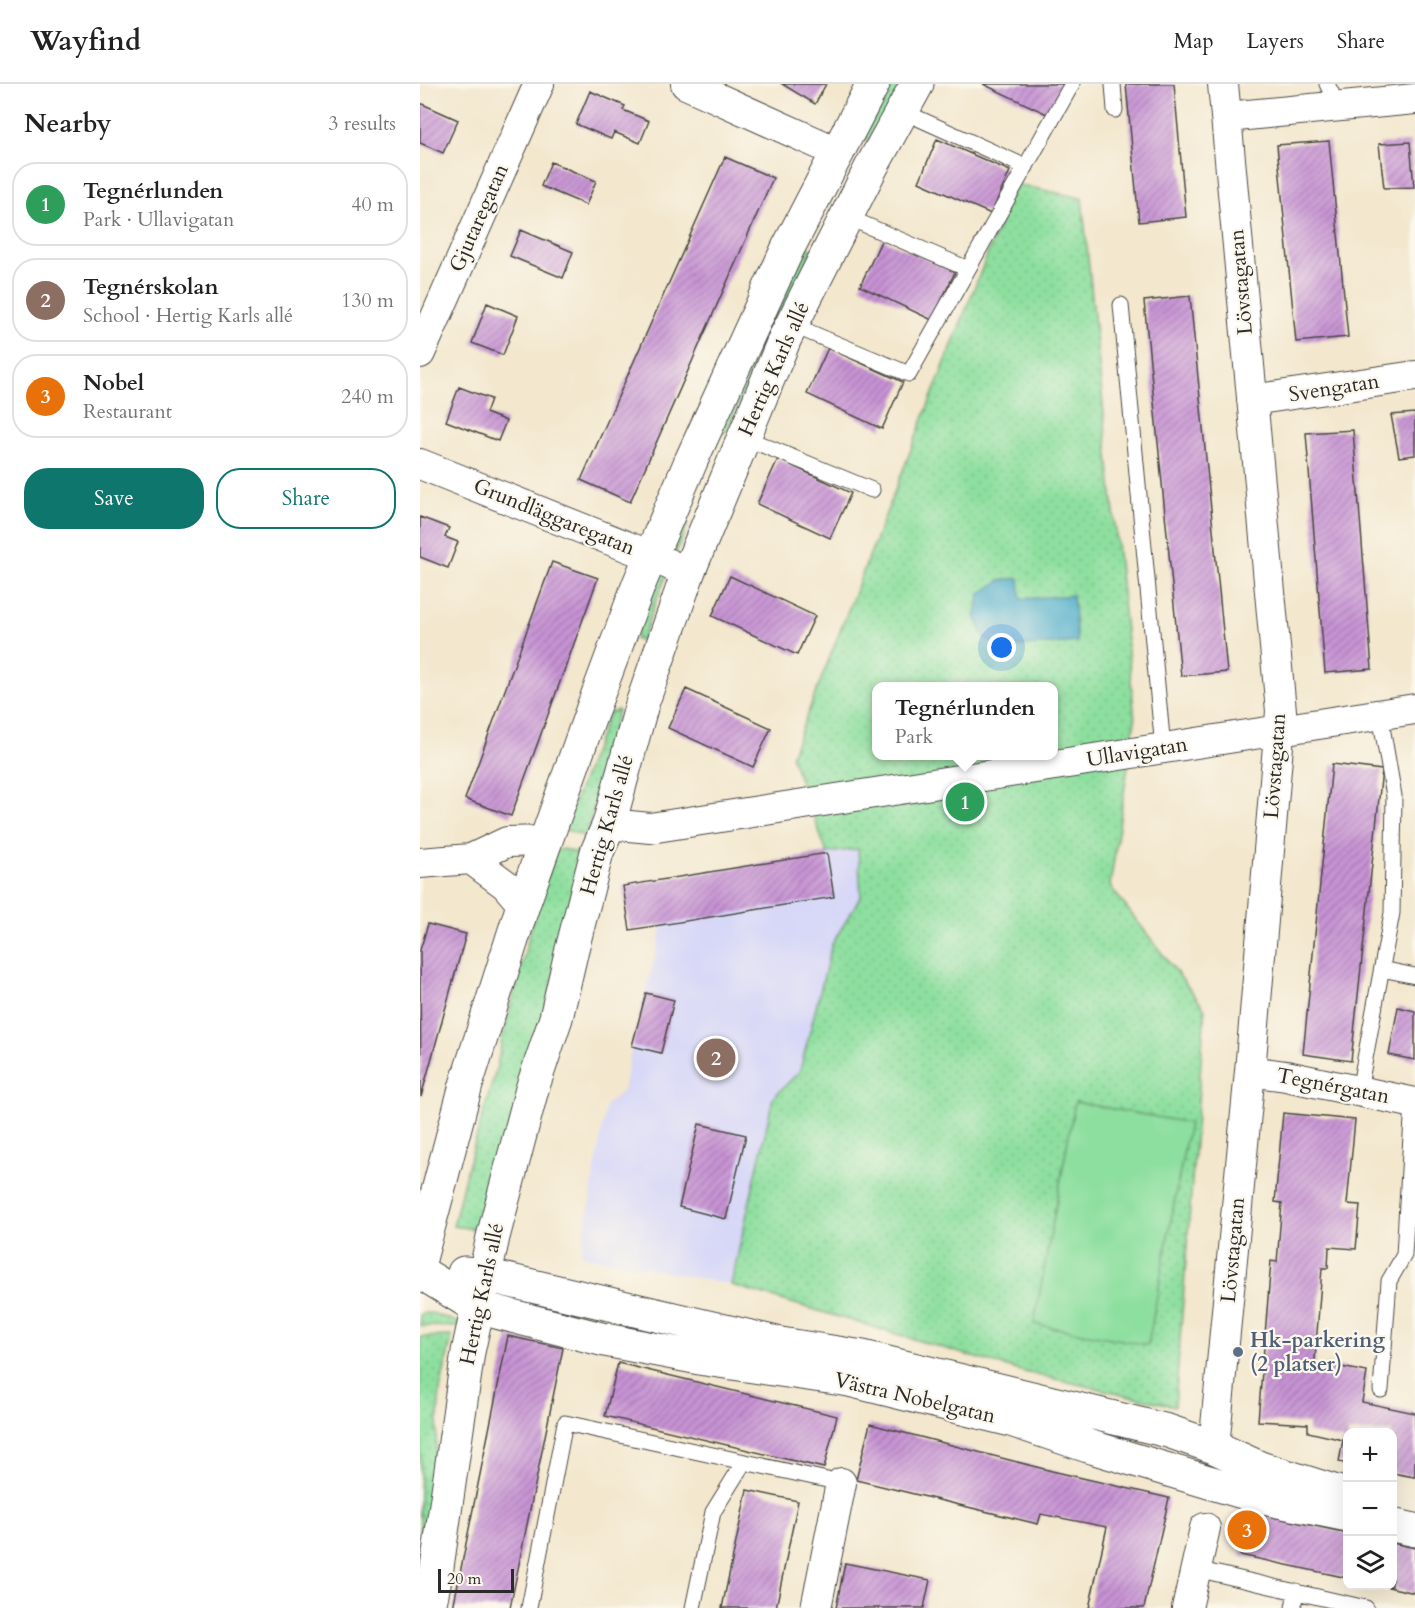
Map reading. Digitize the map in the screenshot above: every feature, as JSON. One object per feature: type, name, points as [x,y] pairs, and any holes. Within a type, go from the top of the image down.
[{"type":"main road","name":"Hertig Karls allé","points":[[420,1259],[463,1095],[545,841],[651,556],[691,461],[788,248],[873,84]]},
{"type":"main road","name":"Hertig Karls allé","points":[[429,1608],[467,1364],[484,1275],[532,1089],[556,1018],[597,852],[609,825],[642,704],[688,573],[743,437],[792,325],[872,166],[910,98]]},
{"type":"main road","points":[[839,153],[872,166]]},
{"type":"main road","name":"Västra Nobelgatan","points":[[420,1271],[484,1275],[781,1344],[863,1357],[1168,1431],[1214,1447],[1260,1468],[1343,1494]]},
{"type":"main road","name":"Västra Nobelgatan","points":[[420,1271],[477,1307],[605,1340],[705,1359],[849,1380],[1011,1420],[1088,1446],[1259,1497],[1343,1514]]},
{"type":"main road","points":[[1397,1505],[1415,1509]]},
{"type":"main road","points":[[1397,1526],[1415,1530]]},
{"type":"street","name":"Gjutaregatan","points":[[420,353],[539,84]]},
{"type":"street","points":[[686,84],[839,153]]},
{"type":"street","name":"Lövstagatan","points":[[1214,1447],[1281,711],[1223,84]]},
{"type":"street","points":[[1226,117],[1333,95],[1415,99]]},
{"type":"street","name":"Svengatan","points":[[1252,400],[1415,376]]},
{"type":"street","name":"Grundläggaregatan","points":[[420,464],[651,556],[688,573]]},
{"type":"street","name":"Ullavigatan","points":[[609,825],[650,828],[1415,709]]},
{"type":"street","points":[[420,863],[471,859],[507,842],[545,841]]},
{"type":"street","points":[[471,859],[506,885],[524,905]]},
{"type":"street","name":"Tegnérgatan","points":[[1250,1071],[1414,1102]]},
{"type":"street","points":[[816,1608],[841,1483]]},
{"type":"street","points":[[1187,1608],[1205,1527]]},
{"type":"lane","points":[[792,325],[909,374],[1072,84]]},
{"type":"lane","points":[[1113,84],[1115,110]]},
{"type":"lane","points":[[910,98],[1026,166]]},
{"type":"lane","points":[[847,217],[968,269]]},
{"type":"lane","points":[[1121,305],[1163,748]]},
{"type":"lane","points":[[743,437],[872,490]]},
{"type":"lane","points":[[1359,1091],[1392,913],[1394,796],[1380,715]]},
{"type":"lane","points":[[1382,969],[1415,976]]},
{"type":"lane","points":[[1381,1390],[1389,1281],[1404,1255],[1414,1102]]},
{"type":"lane","points":[[529,1608],[565,1423],[841,1483]]},
{"type":"lane","points":[[693,1608],[713,1512],[744,1462]]},
{"type":"lane","points":[[1196,1569],[1366,1608]]},
{"type":"lane","points":[[1293,1608],[1296,1591]]},
{"type":"shaded area","points":[[858,848],[861,896],[832,944],[800,1071],[773,1098],[731,1285],[581,1255],[606,1105],[623,1091],[663,925],[630,930],[623,886]]},
{"type":"green space","points":[[893,84],[902,84],[871,141],[863,137]]},
{"type":"green space","points":[[1015,184],[1082,198],[1135,720],[1110,886],[1205,1009],[1175,1406],[1024,1372],[731,1285],[773,1098],[800,1071],[832,944],[861,896],[858,849],[827,853],[791,756]]},
{"type":"green space","points":[[806,246],[812,250],[725,433],[719,431]]},
{"type":"green space","points":[[682,520],[688,524],[642,641],[635,639]]},
{"type":"green space","points":[[618,710],[586,837],[564,829],[608,714]]},
{"type":"green space","points":[[563,849],[576,853],[580,859],[550,991],[481,1230],[453,1226],[497,1066],[537,905],[556,851]]},
{"type":"green space","points":[[1075,1102],[1189,1123],[1148,1345],[1034,1324]]},
{"type":"green space","points":[[432,1313],[458,1322],[461,1327],[420,1326],[420,1314]]},
{"type":"green space","points":[[452,1336],[440,1390],[431,1514],[420,1568],[420,1337]]},
{"type":"water","points":[[1019,578],[1021,599],[1073,595],[1077,642],[999,648],[985,639],[975,617],[980,594],[1001,580]]},
{"type":"building","points":[[782,84],[826,84],[815,104]]},
{"type":"building","points":[[983,84],[1066,84],[1051,116]]},
{"type":"building","points":[[1126,84],[1174,84],[1186,217],[1139,222]]},
{"type":"building","points":[[590,91],[625,106],[623,110],[649,121],[640,143],[614,132],[611,139],[576,124]]},
{"type":"building","points":[[420,103],[458,120],[443,153],[420,143]]},
{"type":"building","points":[[937,139],[1010,171],[991,214],[919,182]]},
{"type":"building","points":[[1329,141],[1348,337],[1296,342],[1277,145]]},
{"type":"building","points":[[1410,142],[1414,187],[1384,188],[1379,144]]},
{"type":"building","points":[[725,157],[773,178],[630,502],[581,480]]},
{"type":"building","points":[[551,162],[596,181],[586,205],[541,186]]},
{"type":"building","points":[[521,230],[573,252],[563,278],[510,256]]},
{"type":"building","points":[[882,239],[955,272],[932,320],[860,286]]},
{"type":"building","points":[[1190,296],[1227,672],[1181,676],[1144,301]]},
{"type":"building","points":[[487,303],[518,316],[503,355],[472,343]]},
{"type":"building","points":[[828,348],[903,382],[882,429],[807,394]]},
{"type":"building","points":[[459,387],[491,399],[486,413],[506,421],[498,441],[446,421]]},
{"type":"building","points":[[1415,413],[1415,455],[1399,457],[1391,415]]},
{"type":"building","points":[[1353,430],[1372,669],[1325,673],[1306,433]]},
{"type":"building","points":[[778,459],[851,493],[830,538],[757,504]]},
{"type":"building","points":[[420,517],[449,528],[445,537],[458,542],[448,568],[420,557]]},
{"type":"building","points":[[552,562],[598,578],[511,816],[465,799]]},
{"type":"building","points":[[730,576],[815,616],[797,655],[712,616]]},
{"type":"building","points":[[686,689],[771,728],[753,767],[668,728]]},
{"type":"building","points":[[1332,764],[1382,770],[1351,1061],[1303,1054]]},
{"type":"building","points":[[827,853],[834,897],[630,930],[623,886]]},
{"type":"building","points":[[428,924],[466,934],[421,1097],[420,950]]},
{"type":"building","points":[[646,993],[674,1000],[661,1053],[632,1046]]},
{"type":"building","points":[[1398,1007],[1415,1011],[1415,1060],[1389,1055]]},
{"type":"building","points":[[1283,1113],[1355,1120],[1347,1204],[1360,1205],[1356,1249],[1329,1247],[1328,1268],[1322,1268],[1314,1372],[1324,1374],[1326,1364],[1367,1372],[1362,1402],[1415,1413],[1415,1477],[1397,1474],[1397,1428],[1343,1428],[1343,1440],[1308,1432],[1308,1424],[1258,1421],[1271,1261],[1277,1262],[1282,1203],[1275,1202]]},
{"type":"building","points":[[699,1124],[746,1135],[726,1219],[679,1207]]},
{"type":"building","points":[[508,1336],[563,1348],[510,1608],[453,1608]]},
{"type":"building","points":[[618,1363],[837,1416],[824,1468],[605,1416]]},
{"type":"building","points":[[870,1424],[1052,1471],[1169,1498],[1144,1608],[1089,1608],[1107,1527],[1041,1514],[1038,1524],[856,1480]]},
{"type":"building","points":[[1343,1440],[1343,1463],[1339,1462]]},
{"type":"building","points":[[747,1490],[798,1501],[776,1608],[722,1608]]},
{"type":"building","points":[[1249,1512],[1343,1532],[1343,1577],[1240,1555]]},
{"type":"building","points":[[1397,1544],[1415,1548],[1415,1593],[1397,1589]]},
{"type":"building","points":[[845,1563],[930,1580],[924,1608],[836,1608]]},
{"type":"place","name":"Tegnérlunden","points":[[965,802]]},
{"type":"place","name":"Tegnérskolan","points":[[716,1058]]},
{"type":"place","name":"Hk-parkering (2 platser)","points":[[1238,1352]]},
{"type":"place","name":"Nobel","points":[[1247,1530]]}]
